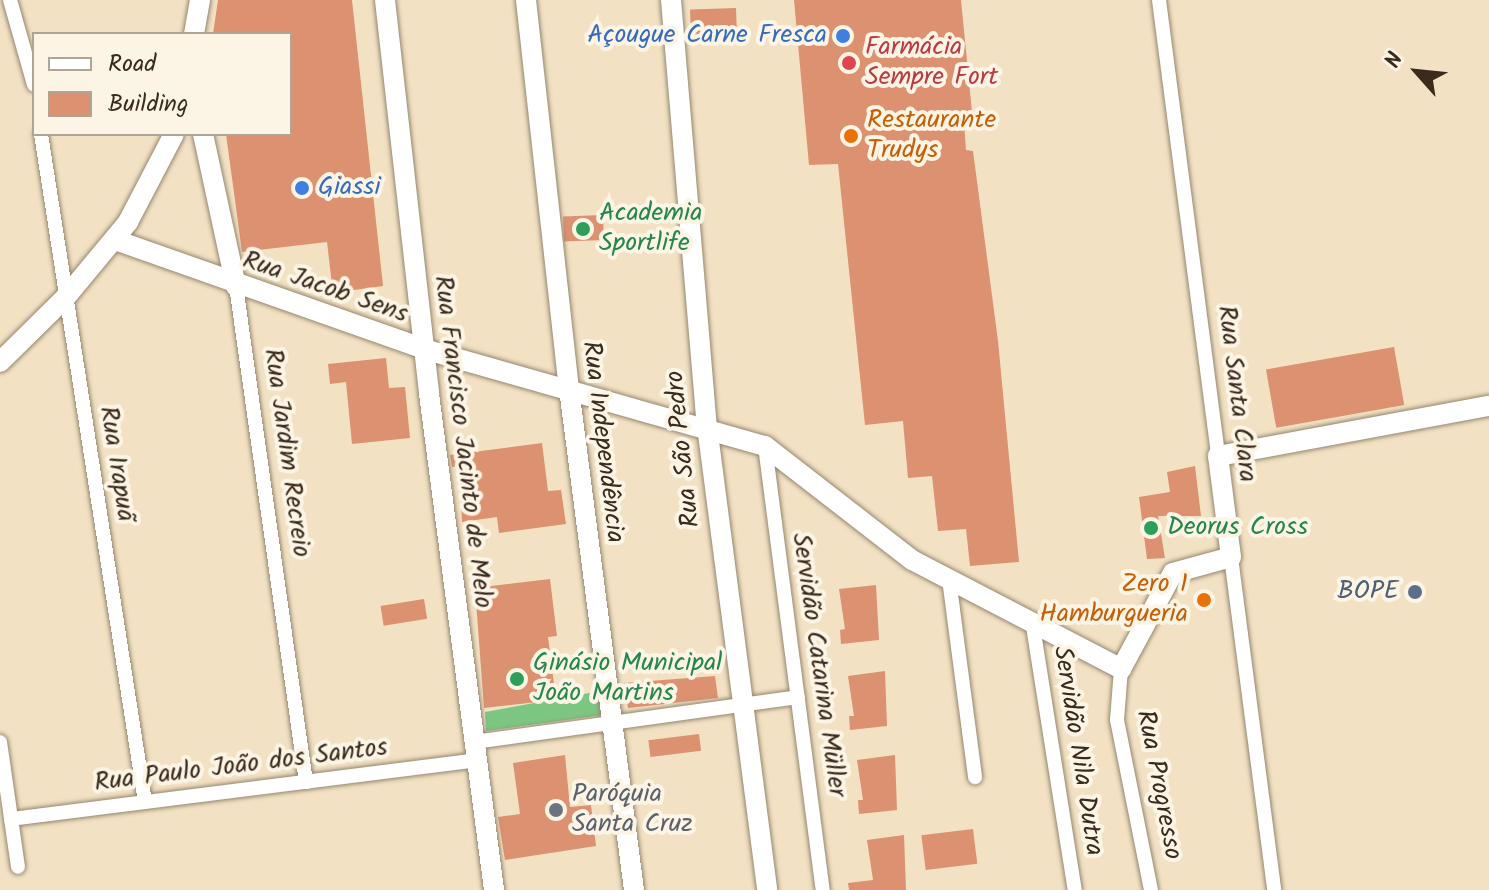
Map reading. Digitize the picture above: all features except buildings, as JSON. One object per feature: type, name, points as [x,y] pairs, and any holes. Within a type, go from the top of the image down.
[{"type":"street","points":[[10,0],[32,78]]},
{"type":"street","points":[[194,32],[200,0]]},
{"type":"street","name":"Rua Francisco Jacinto de Melo","points":[[385,0],[424,349],[494,890]]},
{"type":"street","name":"Rua Independência","points":[[526,0],[569,389],[634,890]]},
{"type":"street","name":"Rua São Pedro","points":[[671,0],[707,426],[767,890]]},
{"type":"street","name":"Rua Santa Clara","points":[[1159,0],[1274,890]]},
{"type":"street","name":"Rua Irapuã","points":[[41,136],[145,802]]},
{"type":"street","points":[[0,362],[65,298],[115,240],[141,202],[173,136]]},
{"type":"street","name":"Rua Jardim Recreio","points":[[203,136],[236,286],[306,782]]},
{"type":"street","name":"Rua Jacob Sens","points":[[115,240],[236,286],[424,349],[707,426],[765,446],[879,537],[949,579],[1121,669]]},
{"type":"street","points":[[1218,456],[1489,406]]},
{"type":"street","name":"Servidão Catarina Müller","points":[[765,446],[823,890]]},
{"type":"street","name":"Rua Progresso","points":[[1151,890],[1117,720],[1121,669],[1173,573],[1231,557]]},
{"type":"street","points":[[949,579],[975,777]]},
{"type":"street","name":"Servidão Nila Dutra","points":[[1032,620],[1075,890]]},
{"type":"street","name":"Rua Paulo João dos Santos","points":[[11,819],[306,782],[612,722],[798,697]]},
{"type":"street","points":[[0,742],[18,867]]},
{"type":"green space","points":[[600,691],[603,715],[486,731],[485,712]]},
{"type":"place","name":"Açougue Carne Fresca","points":[[843,36]]},
{"type":"place","name":"Farmácia Sempre Fort","points":[[849,63]]},
{"type":"place","name":"Restaurante Trudys","points":[[851,136]]},
{"type":"place","name":"Giassi","points":[[302,188]]},
{"type":"place","name":"Academia Sportlife","points":[[583,229]]},
{"type":"place","name":"Deorus Cross","points":[[1151,528]]},
{"type":"place","name":"BOPE","points":[[1415,592]]},
{"type":"place","name":"Zero 1 Hamburgueria","points":[[1204,600]]},
{"type":"place","name":"Ginásio Municipal João Martins","points":[[517,679]]},
{"type":"place","name":"Paróquia Santa Cruz","points":[[556,810]]}]
